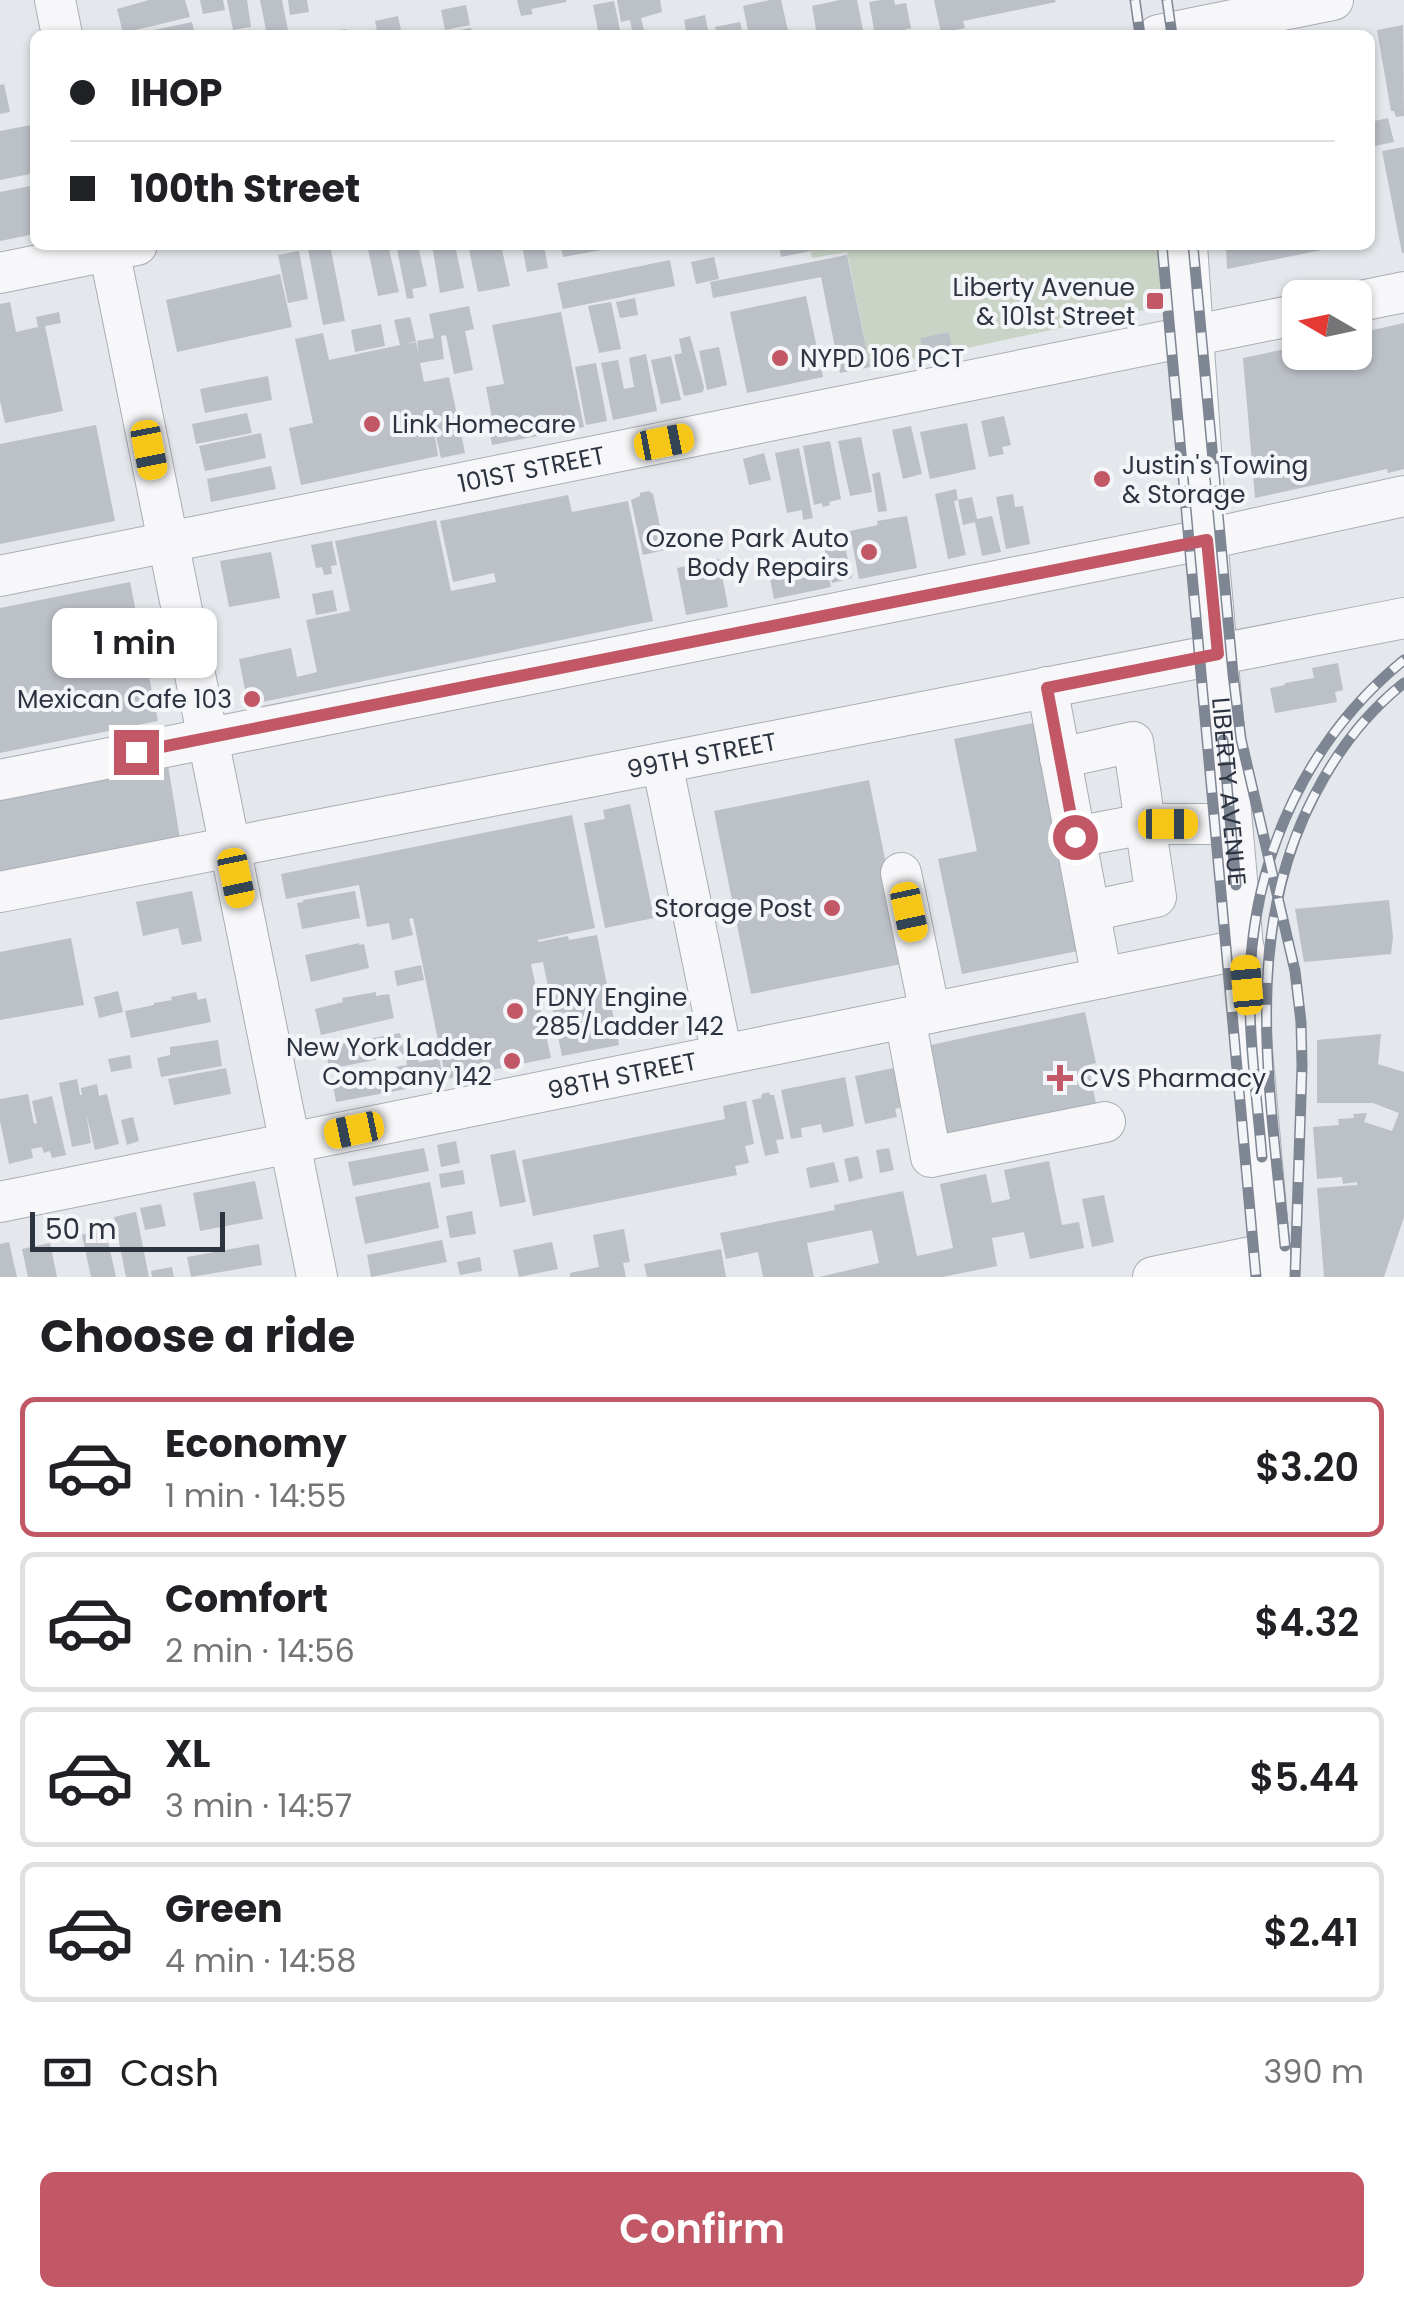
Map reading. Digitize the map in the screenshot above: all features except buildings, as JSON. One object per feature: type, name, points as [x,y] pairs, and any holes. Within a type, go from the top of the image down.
[{"type":"street","points":[[55,0],[61,30]]},
{"type":"street","points":[[1165,26],[1333,0]]},
{"type":"street","points":[[0,273],[104,250]]},
{"type":"street","points":[[119,250],[168,542],[317,1277]]},
{"type":"street","name":"LIBERTY AVENUE","points":[[1187,250],[1207,540],[1271,1265]]},
{"type":"street","points":[[1372,299],[1404,292]]},
{"type":"street","name":"101ST STREET","points":[[0,576],[1282,318]]},
{"type":"street","points":[[0,780],[1207,540],[1404,496]]},
{"type":"street","name":"99TH STREET","points":[[0,892],[1404,618]]},
{"type":"street","points":[[1047,688],[1102,978]]},
{"type":"street","points":[[1060,758],[1134,742],[1156,897],[1090,911]]},
{"type":"street","points":[[662,763],[722,1055]]},
{"type":"street","points":[[1075,837],[1145,824],[1231,824]]},
{"type":"street","points":[[901,873],[931,1157],[1105,1122]]},
{"type":"street","name":"98TH STREET","points":[[0,1202],[1244,949]]},
{"type":"street","points":[[1153,1277],[1271,1265]]},
{"type":"green space","points":[[810,250],[1162,250],[1168,305],[953,351],[949,332],[920,338],[924,357],[870,367],[847,252],[812,258]]},
{"type":"railway","points":[[1135,0],[1139,30]]},
{"type":"railway","points":[[1167,0],[1171,30]]},
{"type":"railway","points":[[1162,250],[1256,1277]]},
{"type":"railway","points":[[1193,250],[1241,739],[1295,971],[1301,1022],[1295,1277]]},
{"type":"railway","points":[[1262,1157],[1250,974],[1263,885],[1293,800],[1315,761],[1370,691],[1404,660]]},
{"type":"railway","points":[[1285,1246],[1266,1017],[1276,905],[1291,850],[1323,780],[1365,721],[1404,683]]},
{"type":"railway","points":[[1223,740],[1236,885]]},
{"type":"place","name":"Liberty Avenue & 101st Street","points":[[1155,301]]},
{"type":"place","name":"NYPD 106 PCT","points":[[780,358]]},
{"type":"place","name":"Link Homecare","points":[[372,424]]},
{"type":"place","name":"Justin's Towing & Storage","points":[[1102,479]]},
{"type":"place","name":"Ozone Park Auto Body Repairs","points":[[869,552]]},
{"type":"place","name":"Mexican Cafe 103","points":[[252,699]]},
{"type":"place","name":"Storage Post","points":[[832,908]]},
{"type":"place","name":"FDNY Engine 285/Ladder 142","points":[[515,1011]]},
{"type":"place","name":"New York Ladder Company 142","points":[[512,1061]]},
{"type":"place","name":"CVS Pharmacy","points":[[1060,1078]]},
{"type":"route","points":[[136,752],[1207,540],[1218,654],[1047,688],[1075,837]]}]
